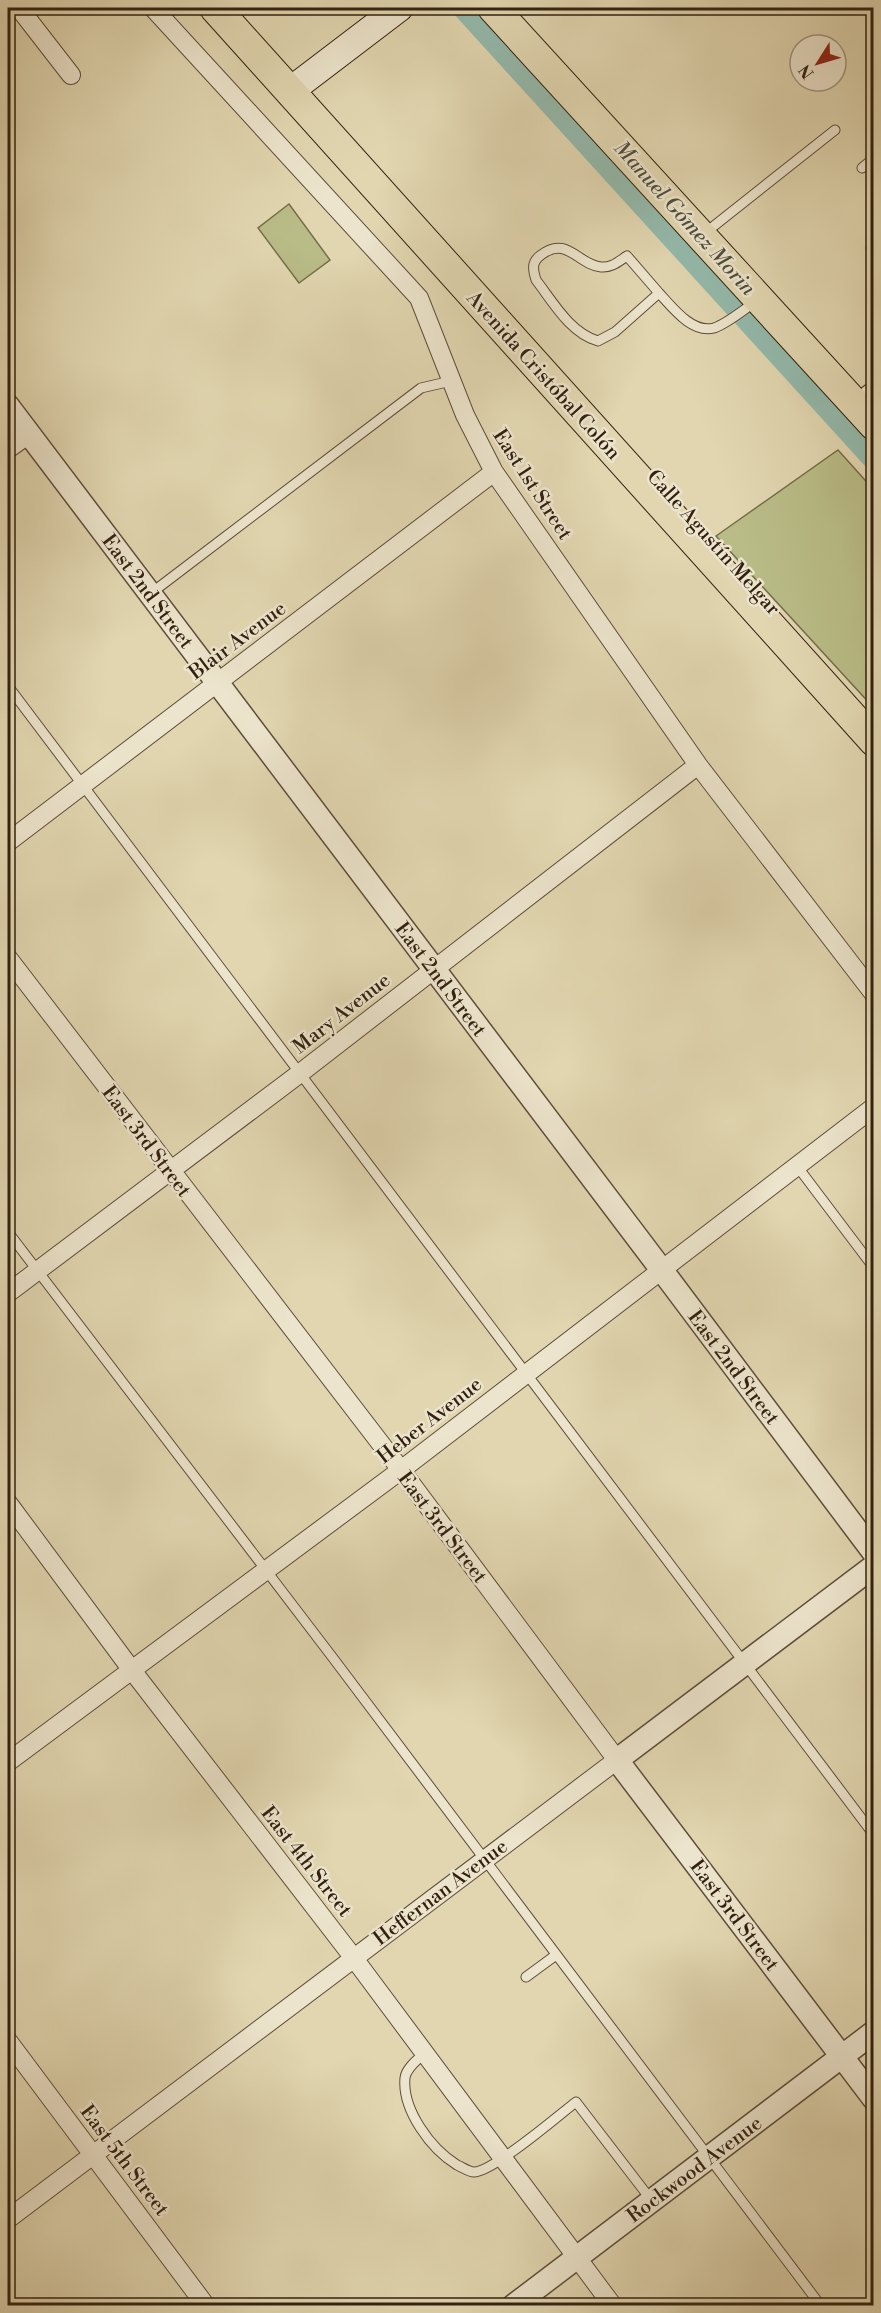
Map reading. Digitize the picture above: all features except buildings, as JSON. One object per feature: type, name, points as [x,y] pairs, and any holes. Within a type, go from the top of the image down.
[{"type":"main road","name":"Avenida Cristóbal Colón","points":[[215,8],[873,741]]},
{"type":"main road","points":[[290,91],[399,8]]},
{"type":"main road","points":[[493,8],[758,300],[868,408]]},
{"type":"main road","name":"Calle Agustín Melgar","points":[[376,187],[412,211],[602,417],[873,720]]},
{"type":"street","points":[[19,8],[71,75]]},
{"type":"street","name":"East 1st Street","points":[[153,8],[419,298],[465,415],[494,472],[698,765],[873,994]]},
{"type":"street","name":"East 2nd Street","points":[[8,406],[873,1553]]},
{"type":"street","points":[[8,449],[29,434]]},
{"type":"street","name":"Blair Avenue","points":[[8,842],[494,472]]},
{"type":"street","name":"Mary Avenue","points":[[8,1293],[300,1074],[698,765]]},
{"type":"street","name":"East 3rd Street","points":[[8,958],[401,1470],[873,2099]]},
{"type":"street","name":"Heber Avenue","points":[[8,1762],[401,1470],[873,1107]]},
{"type":"street","name":"East 4th Street","points":[[8,1503],[131,1669],[353,1957],[614,2306]]},
{"type":"street","name":"Heffernan Avenue","points":[[8,2219],[873,1566]]},
{"type":"street","name":"Rockwood Avenue","points":[[513,2306],[873,2031]]},
{"type":"street","name":"East 5th Street","points":[[8,2041],[206,2306]]},
{"type":"lane","points":[[701,236],[835,130]]},
{"type":"lane","points":[[862,168],[873,158]]},
{"type":"lane","points":[[659,293],[615,332],[598,341],[588,338],[572,326],[536,280],[533,272],[534,262],[543,253],[557,249],[570,250],[591,265],[601,267],[611,266],[627,256],[687,321],[700,327],[713,328],[758,300]]},
{"type":"lane","points":[[150,594],[422,388],[451,381]]},
{"type":"lane","points":[[8,686],[873,1835]]},
{"type":"lane","points":[[797,1166],[873,1268]]},
{"type":"lane","points":[[8,1232],[821,2306]]},
{"type":"lane","points":[[526,1977],[556,1955]]},
{"type":"lane","points":[[425,2053],[412,2065],[405,2076],[411,2111],[430,2143],[444,2156],[475,2172],[503,2158],[576,2102],[652,2200]]},
{"type":"green space","points":[[289,204],[330,260],[299,283],[258,228]]},
{"type":"green space","points":[[838,450],[873,489],[873,707],[716,536]]},
{"type":"waterway","name":"Manuel Gómez Morin","points":[[462,8],[874,461]]}]
